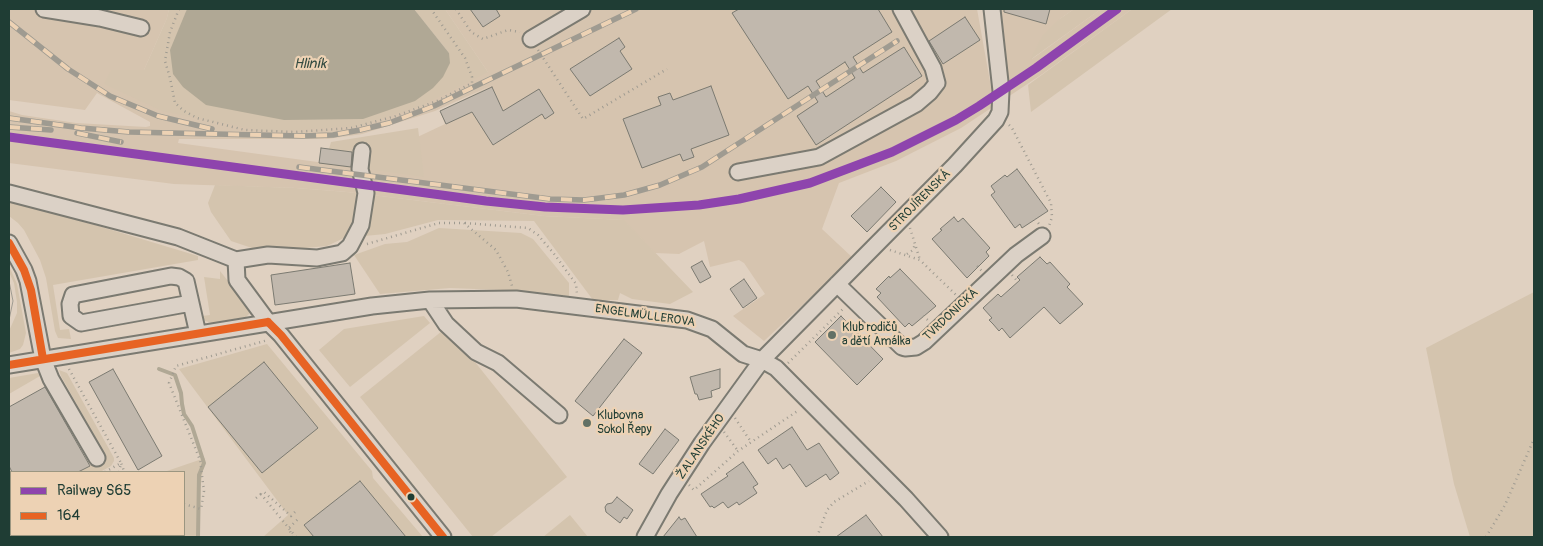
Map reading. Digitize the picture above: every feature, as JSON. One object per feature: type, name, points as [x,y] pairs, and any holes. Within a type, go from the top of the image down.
[{"type":"street","points":[[44,9],[100,18],[141,28]]},
{"type":"street","points":[[531,39],[582,9]]},
{"type":"street","points":[[738,172],[819,157],[916,104],[930,92],[937,83],[933,68],[901,9]]},
{"type":"street","name":"STROJÍRENSKÁ","points":[[762,360],[977,142],[999,116],[1001,91],[992,9]]},
{"type":"street","points":[[9,192],[178,237],[236,260],[268,256],[317,258],[342,253],[350,246],[361,225],[366,193],[360,169],[362,151]]},
{"type":"street","name":"TVRDONICKÁ","points":[[837,284],[897,343],[905,348],[916,346],[924,342],[1016,256],[1045,232]]},
{"type":"street","points":[[9,243],[24,270],[31,290],[43,359],[51,379],[97,458]]},
{"type":"street","points":[[236,260],[237,280],[268,322],[443,537]]},
{"type":"street","points":[[191,303],[81,323],[71,316],[70,304],[73,295],[170,276],[179,277],[186,281],[191,303],[198,334]]},
{"type":"street","name":"ENGELMÜLLEROVA","points":[[9,365],[268,322],[372,306],[430,300],[516,299],[687,320],[712,329],[743,354],[762,360],[776,368],[906,499],[940,537]]},
{"type":"street","points":[[430,300],[446,324],[476,352],[498,363],[559,415]]},
{"type":"street","name":"ŽALANSKÉHO","points":[[645,537],[669,494],[702,442],[762,360]]},
{"type":"path","points":[[179,9],[170,32],[165,61],[175,103],[184,111],[197,118],[245,130],[295,132],[351,128],[387,119],[436,101],[472,84],[472,77],[464,58],[431,9]]},
{"type":"path","points":[[456,9],[471,32],[483,39],[508,30],[528,33],[583,119],[668,69]]},
{"type":"path","points":[[1012,128],[1051,203],[1052,217],[1045,232]]},
{"type":"path","points":[[342,253],[440,223],[528,228],[538,235],[576,284],[577,298],[581,307]]},
{"type":"path","points":[[464,223],[496,250],[508,272],[516,299]]},
{"type":"path","points":[[908,224],[913,232],[920,260]]},
{"type":"path","points":[[905,255],[913,250],[915,242]]},
{"type":"path","points":[[885,247],[894,252],[920,260],[964,304]]},
{"type":"path","points":[[786,364],[847,304]]},
{"type":"path","points":[[185,504],[201,509],[204,491],[200,460],[169,384],[176,366],[272,338]]},
{"type":"path","points":[[67,365],[124,471]]},
{"type":"path","points":[[686,482],[694,490],[738,451],[805,406]]},
{"type":"path","points":[[733,415],[751,442]]},
{"type":"path","points":[[722,429],[738,451]]},
{"type":"path","points":[[1486,537],[1505,506],[1534,439]]},
{"type":"path","points":[[107,471],[121,463]]},
{"type":"path","points":[[119,471],[121,463]]},
{"type":"path","points":[[817,537],[827,510],[834,502],[869,482]]},
{"type":"path","points":[[256,498],[264,492],[291,516],[295,512]]},
{"type":"path","points":[[261,494],[296,537]]},
{"type":"path","points":[[289,528],[298,519]]},
{"type":"path","points":[[289,528],[292,537]]},
{"type":"shaded area","points":[[9,9],[169,9],[167,18],[144,70],[111,70],[488,72],[445,9],[977,9],[991,87],[1006,77],[999,9],[1074,9],[1061,18],[1032,59],[1101,9],[1132,9],[1041,75],[961,128],[896,161],[839,183],[822,229],[853,258],[764,341],[733,316],[765,294],[744,263],[739,260],[710,267],[704,241],[679,254],[655,253],[623,220],[544,216],[347,192],[296,188],[174,184],[9,163],[9,111],[22,115],[76,123],[146,127],[150,126],[150,122],[97,93],[85,110],[9,100]],"holes":[[[495,84],[440,111],[445,124],[354,167],[178,143],[179,139],[327,139],[362,134],[435,111]]]},
{"type":"shaded area","points":[[169,9],[187,9],[195,97],[206,105],[220,107],[415,101],[433,88],[443,77],[449,53],[414,9],[445,9],[488,72],[420,106],[359,126],[267,132],[162,111],[104,84],[111,70],[144,70],[167,18]]},
{"type":"shaded area","points":[[1074,9],[1101,9],[1030,60],[1043,35]]},
{"type":"shaded area","points":[[1132,9],[1172,9],[1031,112],[1028,85]]},
{"type":"shaded area","points":[[418,128],[424,177],[354,167],[356,153],[329,149],[331,142]]},
{"type":"shaded area","points":[[215,185],[347,192],[544,216],[624,220],[693,292],[670,304],[632,299],[620,293],[618,300],[593,300],[534,221],[438,220],[385,234],[344,238],[327,246],[294,249],[252,248],[231,241],[211,212],[208,203]]},
{"type":"shaded area","points":[[9,199],[198,256],[198,260],[53,285],[60,330],[69,329],[71,339],[58,338],[55,331],[46,278],[40,260],[24,230],[9,216]]},
{"type":"shaded area","points":[[439,228],[521,233],[533,239],[569,283],[569,296],[450,288],[380,294],[354,255],[385,244],[407,242]]},
{"type":"shaded area","points":[[9,266],[17,284],[26,333],[20,349],[9,353],[9,331],[17,313],[17,302]]},
{"type":"shaded area","points":[[220,271],[252,311],[246,317],[212,323],[205,321],[202,316],[210,315],[204,277],[220,279]]},
{"type":"shaded area","points":[[1534,292],[1534,537],[1470,537],[1454,484],[1426,348]]},
{"type":"shaded area","points":[[424,316],[430,323],[350,387],[319,350],[344,329]]},
{"type":"shaded area","points":[[447,327],[567,477],[491,537],[473,537],[360,397]]},
{"type":"shaded area","points":[[267,344],[372,471],[373,478],[423,537],[263,537],[288,515],[179,369]]},
{"type":"shaded area","points":[[59,370],[67,373],[114,458],[111,466],[102,471],[80,471],[106,457]]},
{"type":"shaded area","points":[[38,373],[40,376],[9,394],[9,378]]},
{"type":"shaded area","points":[[205,458],[198,501],[199,537],[9,537],[10,526],[10,536],[185,536],[185,471],[167,471]]},
{"type":"shaded area","points":[[570,515],[588,537],[543,537]]},
{"type":"water","name":"Hliník","points":[[187,9],[414,9],[449,53],[450,63],[443,77],[433,88],[415,101],[363,119],[284,120],[206,105],[183,87],[173,74],[170,50]]},
{"type":"building","points":[[470,9],[496,9],[500,16],[483,27]]},
{"type":"building","points":[[739,9],[878,9],[892,32],[853,57],[863,73],[904,47],[922,76],[816,145],[797,116],[818,102],[808,86],[788,99],[732,13]],"holes":[[[845,62],[855,78],[826,97],[816,81]]]},
{"type":"building","points":[[1004,9],[1050,9],[1046,24],[1004,12]]},
{"type":"building","points":[[965,17],[980,40],[943,64],[929,41]]},
{"type":"building","points":[[619,38],[625,47],[620,51],[632,69],[590,96],[570,69]]},
{"type":"building","points":[[711,86],[729,135],[691,149],[694,157],[683,161],[680,154],[642,168],[623,119],[661,105],[658,97],[670,93],[673,100]]},
{"type":"building","points":[[492,87],[503,111],[539,89],[554,113],[545,119],[542,114],[493,145],[472,112],[446,124],[440,111]]},
{"type":"building","points":[[321,148],[352,152],[351,167],[319,163]]},
{"type":"building","points":[[1017,169],[1048,211],[1022,228],[1020,224],[1015,228],[991,195],[995,192],[991,186],[1005,175],[1007,177]]},
{"type":"building","points":[[881,187],[896,202],[867,232],[851,216]]},
{"type":"building","points":[[954,217],[958,222],[963,218],[990,248],[986,252],[989,256],[967,278],[932,239]]},
{"type":"building","points":[[1040,257],[1047,264],[1050,262],[1070,284],[1067,287],[1083,304],[1060,324],[1044,307],[1010,338],[1002,328],[999,331],[989,320],[992,318],[983,308],[998,294],[1001,297],[1020,280],[1017,277]]},
{"type":"building","points":[[702,261],[711,277],[700,283],[691,267]]},
{"type":"building","points":[[350,263],[355,294],[275,305],[271,275]]},
{"type":"building","points":[[900,269],[936,306],[912,326],[909,323],[905,327],[877,297],[881,293],[876,289],[889,276],[890,278]]},
{"type":"building","points":[[744,279],[757,298],[743,308],[730,289]]},
{"type":"building","points":[[841,316],[883,359],[857,385],[815,342]]},
{"type":"building","points":[[624,339],[642,353],[593,416],[575,401]]},
{"type":"building","points":[[264,362],[318,428],[262,473],[208,407]]},
{"type":"building","points":[[113,369],[162,456],[138,470],[89,382]]},
{"type":"building","points":[[720,369],[720,388],[711,391],[712,397],[699,400],[697,394],[695,394],[690,377]]},
{"type":"building","points":[[45,387],[90,466],[80,471],[12,471],[9,466],[9,407]]},
{"type":"building","points":[[792,427],[807,450],[819,443],[839,473],[830,480],[826,474],[806,487],[790,464],[783,469],[776,458],[768,464],[758,450]]},
{"type":"building","points":[[665,429],[679,440],[653,474],[639,464]]},
{"type":"building","points":[[743,462],[758,484],[753,487],[757,493],[739,505],[737,502],[728,508],[723,502],[714,508],[710,507],[701,494],[728,476],[726,474]]},
{"type":"building","points":[[360,481],[406,537],[314,537],[304,525]]},
{"type":"building","points":[[617,497],[633,510],[627,519],[624,517],[620,523],[606,512],[605,507]]},
{"type":"building","points":[[866,515],[883,537],[836,537]]},
{"type":"building","points":[[679,517],[681,520],[685,518],[697,537],[663,537]]},
{"type":"waterway","points":[[159,369],[175,375],[181,393],[184,414],[192,426],[204,463],[199,475],[198,537]]},
{"type":"tram line","points":[[9,281],[13,301],[9,320]]},
{"type":"railway","points":[[9,118],[81,128],[129,132],[333,135],[389,123],[434,106],[636,9]]},
{"type":"railway","points":[[9,22],[68,69],[110,96],[158,116],[212,129]]},
{"type":"railway","points":[[299,167],[550,199],[584,200],[624,195],[660,185],[702,167],[897,41]]},
{"type":"railway","points":[[9,127],[51,130]]},
{"type":"railway","points":[[77,133],[121,142]]},
{"type":"rail line","name":"S65","points":[[9,137],[486,201],[545,207],[623,210],[699,205],[739,199],[810,183],[892,152],[956,120],[979,106],[1036,68],[1117,9]]},
{"type":"transit line","name":"164","points":[[9,243],[24,270],[31,290],[43,359]]},
{"type":"transit line","name":"164","points":[[268,322],[281,335],[443,537]]},
{"type":"transit line","name":"164","points":[[9,365],[268,322]]},
{"type":"place","name":"Klub rodičů a dětí Amálka","points":[[832,335]]},
{"type":"place","name":"Klubovna Sokol Řepy","points":[[587,423]]}]
